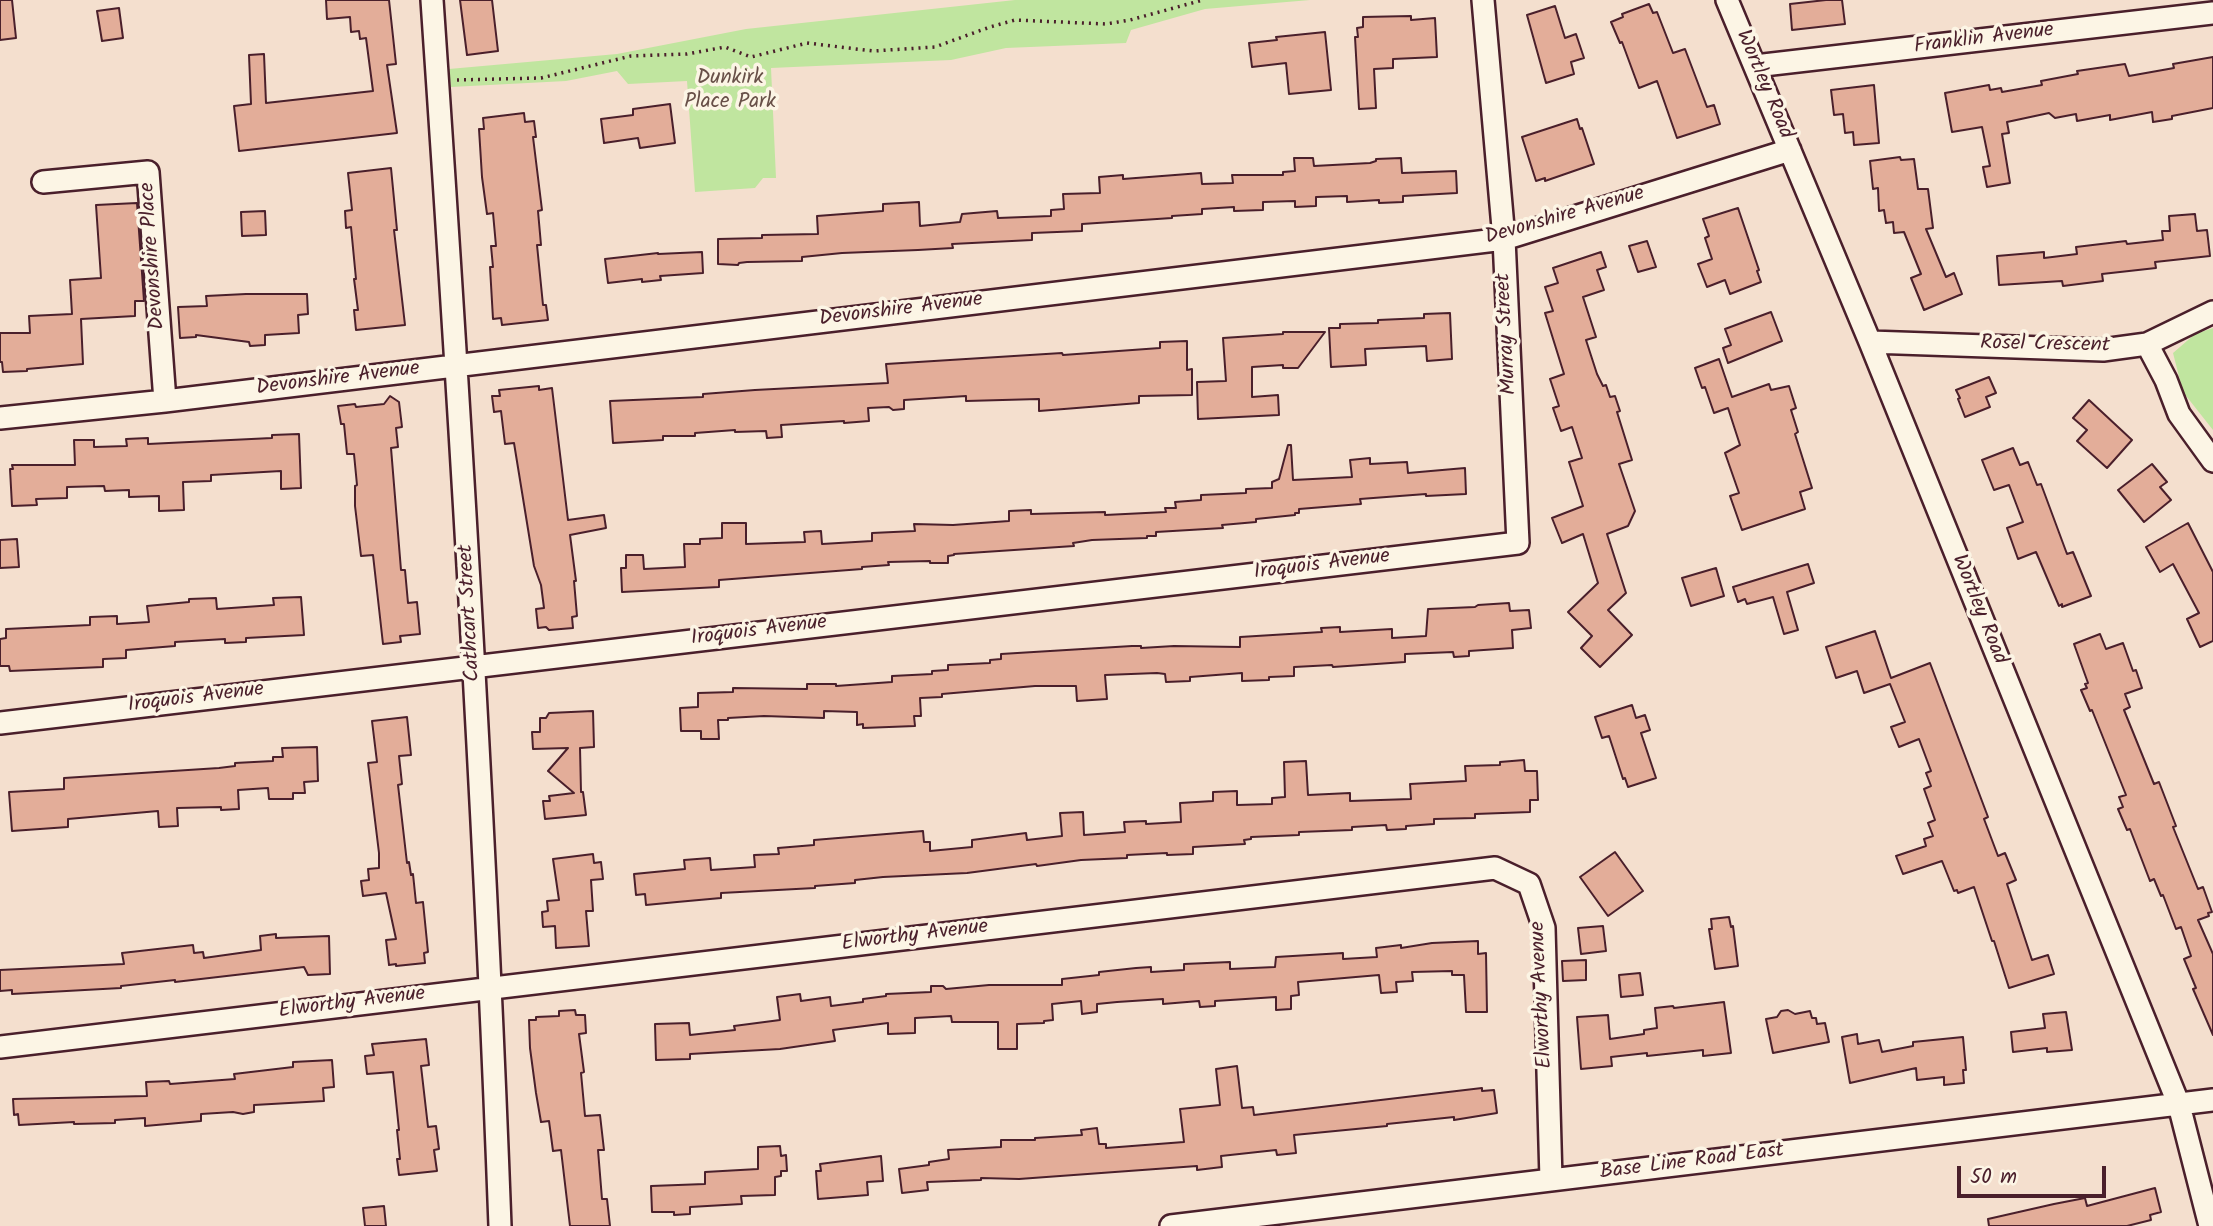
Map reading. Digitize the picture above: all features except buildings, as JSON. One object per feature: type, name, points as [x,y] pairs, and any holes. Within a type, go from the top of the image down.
[{"type":"street","name":"Cathcart Street","points":[[432,0],[457,365],[492,988],[500,1226]]},
{"type":"street","name":"Murray Street","points":[[1483,0],[1504,239],[1518,543]]},
{"type":"street","name":"Wortley Road","points":[[1727,0],[1870,342],[2179,1105],[2210,1226]]},
{"type":"street","name":"Franklin Avenue","points":[[1755,66],[2213,13]]},
{"type":"street","name":"Devonshire Avenue","points":[[0,418],[165,401],[1504,239],[1790,150]]},
{"type":"street","name":"Devonshire Place","points":[[44,182],[148,172],[165,401]]},
{"type":"street","name":"Rosel Crescent","points":[[1870,342],[2103,350],[2147,344],[2213,312]]},
{"type":"street","points":[[2147,344],[2166,380],[2179,414],[2213,461]]},
{"type":"street","name":"Iroquois Avenue","points":[[0,723],[1518,543]]},
{"type":"street","name":"Elworthy Avenue","points":[[0,1046],[1495,868],[1529,884],[1544,928],[1551,1180]]},
{"type":"street","name":"Base Line Road East","points":[[1171,1226],[2213,1100]]},
{"type":"path","points":[[437,81],[541,78],[631,56],[687,54],[725,47],[751,57],[807,43],[873,51],[935,47],[1015,20],[1106,24],[1203,0]]},
{"type":"green space","name":"Dunkirk Place Park","points":[[1015,0],[1310,0],[1205,9],[1131,30],[1126,43],[1006,48],[951,60],[771,68],[776,178],[763,178],[755,188],[695,192],[687,81],[628,84],[617,71],[566,81],[451,87],[449,69],[617,54],[746,29]]},
{"type":"green space","points":[[2213,328],[2213,430],[2183,392],[2173,353],[2195,334]]}]
